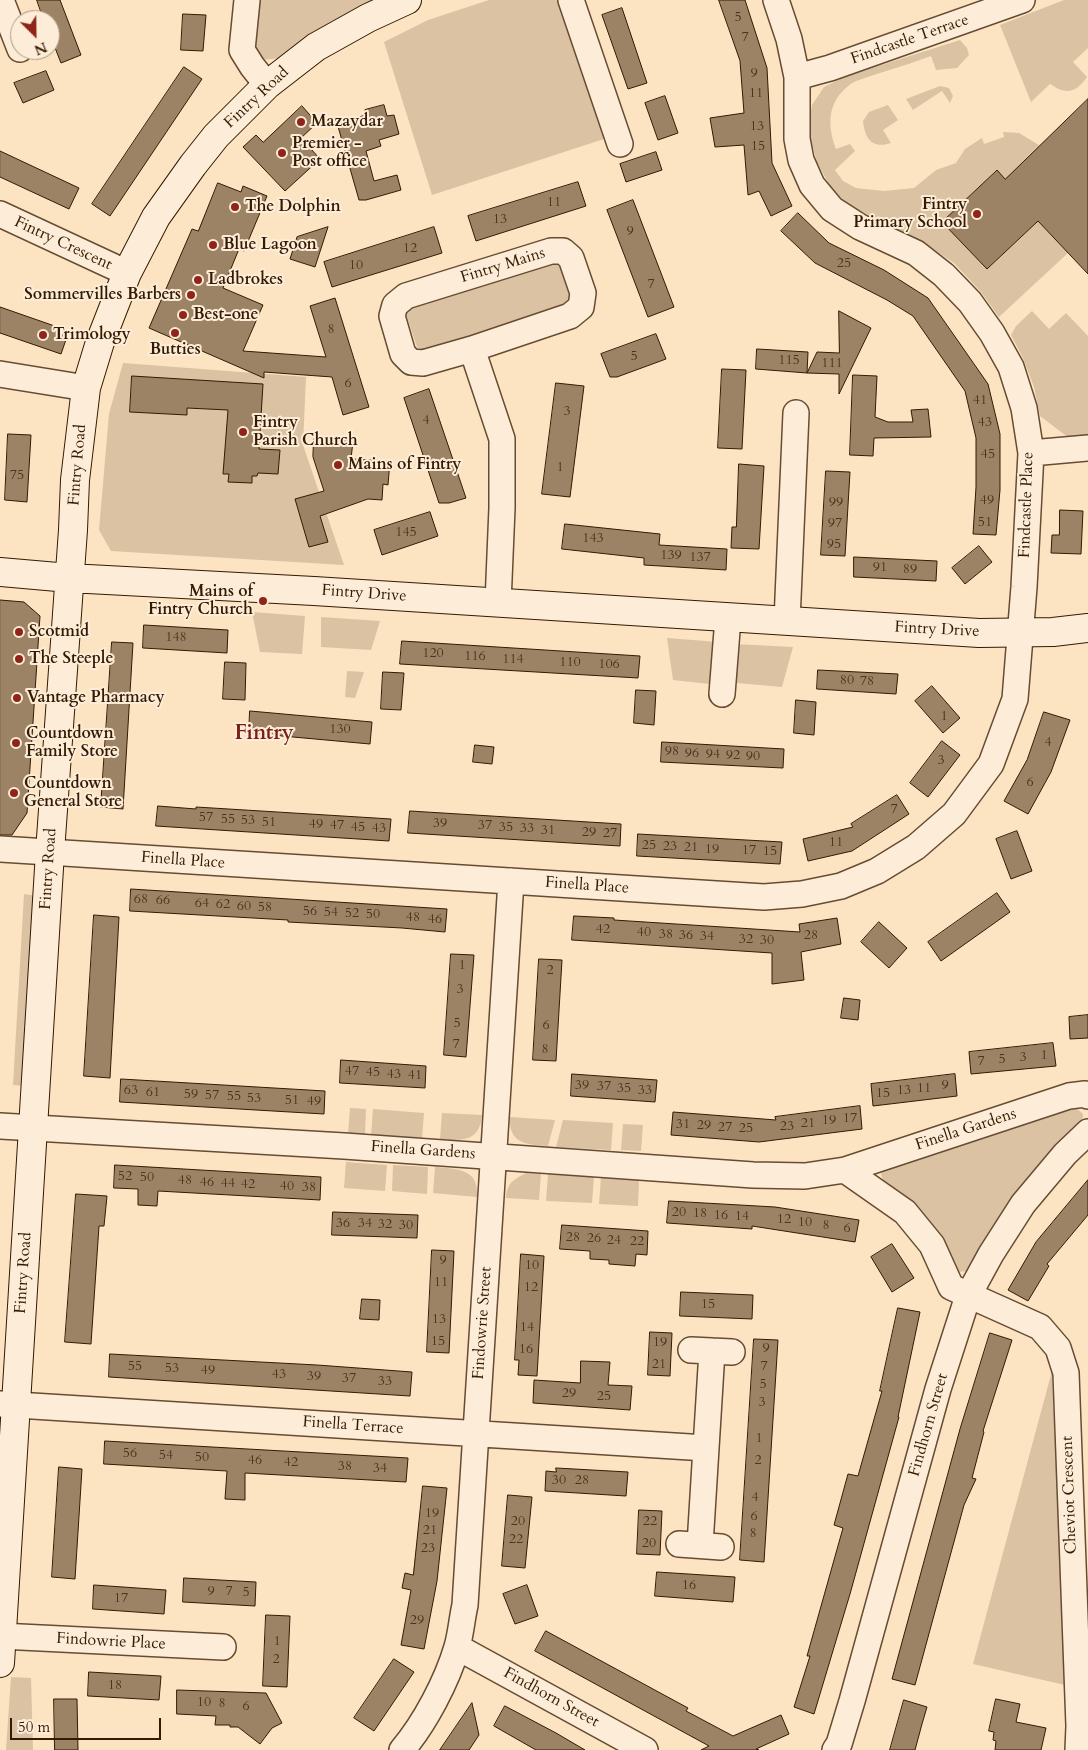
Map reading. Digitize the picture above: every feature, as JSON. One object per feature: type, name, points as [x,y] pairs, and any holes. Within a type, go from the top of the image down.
[{"type":"street","points":[[1,0],[10,23]]},
{"type":"street","points":[[247,0],[242,50],[267,85]]},
{"type":"street","name":"Fintry Road","points":[[1,1645],[8,1405],[34,1129],[75,480],[86,388],[100,342],[127,273],[156,217],[216,136],[267,85],[316,47],[368,18],[407,0]]},
{"type":"street","points":[[571,0],[620,144]]},
{"type":"street","name":"Findcastle Place","points":[[776,0],[790,39],[797,77],[797,139],[801,160],[812,185],[832,209],[860,227],[916,253],[944,275],[970,302],[992,333],[1011,367],[1024,408],[1031,453],[1020,632]]},
{"type":"street","name":"Findcastle Terrace","points":[[797,77],[830,68],[1022,0]]},
{"type":"street","name":"Fintry Crescent","points":[[0,214],[127,273]]},
{"type":"street","name":"Fintry Mains","points":[[551,250],[563,251],[571,258],[584,293],[581,307],[570,316],[472,348],[423,363],[411,362],[404,354],[392,316],[395,305],[406,296],[551,250]]},
{"type":"street","points":[[472,348],[502,439],[502,508],[498,603]]},
{"type":"street","points":[[0,374],[86,388]]},
{"type":"street","points":[[787,621],[796,413]]},
{"type":"street","points":[[1031,453],[1088,448]]},
{"type":"street","name":"Fintry Drive","points":[[0,572],[69,578],[979,633],[1053,632],[1088,628]]},
{"type":"street","points":[[722,694],[728,618]]},
{"type":"street","name":"Finella Place","points":[[0,849],[764,897],[802,894],[841,886],[877,871],[916,847],[954,814],[991,764],[1015,699],[1020,632]]},
{"type":"street","name":"Findowrie Street","points":[[402,1750],[414,1736],[439,1693],[457,1647],[465,1605],[511,881]]},
{"type":"street","name":"Finella Gardens","points":[[0,1126],[334,1145],[753,1176],[805,1176],[845,1170],[1069,1096],[1084,1094],[1088,1096]]},
{"type":"street","name":"Findhorn Street","points":[[835,1750],[839,1744],[852,1701],[938,1389],[968,1296],[991,1254],[1023,1204],[1065,1154],[1088,1132]]},
{"type":"street","points":[[845,1170],[905,1212],[932,1245],[951,1287],[968,1296]]},
{"type":"street","name":"Cheviot Crescent","points":[[968,1296],[1040,1327],[1058,1348],[1066,1373],[1079,1726],[1078,1750]]},
{"type":"street","points":[[700,1546],[712,1351]]},
{"type":"street","name":"Finella Terrace","points":[[8,1405],[706,1448]]},
{"type":"street","name":"Findowrie Place","points":[[1,1645],[223,1647]]},
{"type":"street","name":"Findhorn Street","points":[[457,1647],[645,1750]]},
{"type":"shaded area","points":[[255,0],[379,0],[283,58],[259,60],[249,45]]},
{"type":"shaded area","points":[[489,0],[559,0],[607,138],[432,195],[384,42],[428,20]]},
{"type":"shaded area","points":[[1064,0],[1088,0],[1088,48],[1073,62],[1087,77],[1079,86],[1070,91],[1061,90],[1050,84],[1031,102],[1000,25]]},
{"type":"shaded area","points":[[960,40],[967,48],[969,55],[957,68],[936,70],[931,56],[861,79],[845,88],[834,103],[831,112],[831,130],[836,149],[850,144],[855,151],[835,170],[843,181],[856,188],[884,191],[914,188],[936,170],[956,163],[965,149],[982,138],[984,144],[1004,137],[1003,132],[1019,133],[1039,145],[1005,179],[996,170],[942,222],[987,269],[1038,221],[1068,253],[999,317],[981,292],[954,263],[927,245],[847,204],[830,186],[817,162],[811,141],[809,123],[812,105],[824,87],[844,77]]},
{"type":"shaded area","points":[[940,86],[949,88],[953,96],[950,103],[942,91],[913,110],[906,99]]},
{"type":"shaded area","points":[[888,105],[898,120],[883,130],[891,143],[879,145],[868,137],[863,121],[869,112]]},
{"type":"shaded area","points":[[552,259],[561,264],[571,300],[566,310],[428,354],[417,347],[405,311],[411,303]]},
{"type":"shaded area","points":[[1032,311],[1049,329],[1066,313],[1088,336],[1088,436],[1069,438],[1040,416],[1034,387],[1023,358],[1011,335],[1016,326]]},
{"type":"shaded area","points":[[123,363],[306,377],[303,445],[344,565],[111,551],[99,530],[109,414]]},
{"type":"shaded area","points":[[252,612],[305,616],[302,654],[260,652]]},
{"type":"shaded area","points":[[321,617],[380,621],[371,650],[321,647]]},
{"type":"shaded area","points":[[667,638],[718,642],[710,684],[673,680]]},
{"type":"shaded area","points":[[734,644],[793,647],[782,687],[737,683]]},
{"type":"shaded area","points":[[347,671],[364,672],[355,698],[345,697]]},
{"type":"shaded area","points":[[24,894],[37,896],[25,1086],[13,1085]]},
{"type":"shaded area","points":[[1073,1105],[1083,1114],[1082,1126],[968,1271],[958,1272],[884,1183],[881,1174],[886,1168]]},
{"type":"shaded area","points":[[350,1108],[366,1109],[365,1135],[348,1134]]},
{"type":"shaded area","points":[[373,1109],[424,1113],[422,1138],[371,1135]]},
{"type":"shaded area","points":[[442,1113],[482,1115],[478,1130],[473,1135],[468,1138],[448,1140],[440,1139]]},
{"type":"shaded area","points":[[510,1117],[555,1120],[548,1146],[527,1144],[516,1138],[510,1126]]},
{"type":"shaded area","points":[[563,1120],[613,1123],[611,1150],[556,1147]]},
{"type":"shaded area","points":[[623,1124],[643,1125],[641,1151],[621,1150]]},
{"type":"shaded area","points":[[346,1162],[387,1165],[385,1191],[344,1188]]},
{"type":"shaded area","points":[[393,1165],[428,1167],[427,1194],[392,1191]]},
{"type":"shaded area","points":[[435,1167],[451,1168],[470,1175],[477,1187],[477,1197],[433,1193]]},
{"type":"shaded area","points":[[526,1173],[541,1174],[539,1200],[506,1198],[509,1185]]},
{"type":"shaded area","points":[[548,1174],[594,1177],[592,1203],[546,1201]]},
{"type":"shaded area","points":[[601,1177],[639,1180],[638,1206],[599,1204]]},
{"type":"shaded area","points":[[1052,1371],[1065,1685],[973,1664]]},
{"type":"shaded area","points":[[11,1677],[31,1678],[33,1750],[6,1750]]},
{"type":"building","points":[[37,0],[60,0],[81,55],[61,63],[60,10],[40,10]]},
{"type":"building","points":[[719,0],[745,0],[767,68],[772,163],[792,206],[771,216],[759,191],[748,195],[744,145],[715,147],[710,118],[744,113],[740,61]]},
{"type":"building","points":[[622,8],[647,83],[628,89],[602,15]]},
{"type":"building","points":[[183,14],[206,15],[203,51],[181,50]]},
{"type":"building","points":[[184,67],[202,79],[110,216],[92,204]]},
{"type":"building","points":[[46,71],[54,90],[23,103],[14,83]]},
{"type":"building","points":[[665,96],[678,133],[658,140],[645,103]]},
{"type":"building","points":[[1088,99],[1088,274],[1038,221],[987,269],[942,222],[997,170],[1005,179]]},
{"type":"building","points":[[384,105],[387,116],[394,115],[399,134],[379,140],[381,146],[366,151],[374,181],[397,175],[401,190],[366,200],[359,200],[337,123],[366,115],[365,110]]},
{"type":"building","name":"Premier - Post office","points":[[302,106],[317,123],[301,138],[320,159],[285,191],[243,147],[256,135],[263,142]]},
{"type":"building","points":[[0,151],[79,188],[69,209],[0,177]]},
{"type":"building","points":[[656,152],[662,170],[626,182],[620,164]]},
{"type":"building","points":[[578,182],[586,206],[476,241],[468,216]]},
{"type":"building","points":[[218,183],[241,192],[243,186],[267,196],[244,251],[239,249],[223,288],[263,305],[243,351],[326,357],[310,306],[335,298],[369,407],[343,415],[332,377],[264,372],[264,378],[149,328],[192,229],[198,231]]},
{"type":"building","points":[[633,200],[674,307],[648,317],[607,210]]},
{"type":"building","points":[[798,213],[829,243],[884,270],[928,298],[988,384],[1000,434],[1000,490],[996,535],[973,534],[976,487],[976,438],[965,391],[913,316],[887,300],[815,263],[781,231]]},
{"type":"building","points":[[328,227],[315,267],[290,259],[297,237]]},
{"type":"building","points":[[434,227],[442,253],[332,287],[324,262]]},
{"type":"building","name":"Trimology","points":[[0,307],[69,331],[61,354],[0,333]]},
{"type":"building","points":[[839,311],[871,328],[839,394],[839,374],[807,373],[817,352],[839,353]]},
{"type":"building","points":[[656,334],[666,359],[617,377],[610,377],[601,354]]},
{"type":"building","points":[[757,349],[808,352],[807,373],[756,369]]},
{"type":"building","points":[[722,369],[746,370],[742,449],[718,448]]},
{"type":"building","points":[[853,375],[877,376],[875,417],[888,422],[913,422],[911,410],[928,409],[931,437],[874,438],[873,456],[850,455]]},
{"type":"building","name":"Fintry Parish Church","points":[[132,376],[263,384],[259,449],[280,450],[278,474],[258,473],[257,476],[252,476],[252,483],[228,482],[229,474],[223,474],[228,410],[187,408],[187,415],[130,412]]},
{"type":"building","points":[[556,383],[584,386],[570,497],[542,494]]},
{"type":"building","points":[[429,389],[466,498],[449,503],[439,503],[404,398]]},
{"type":"building","points":[[8,434],[31,435],[27,502],[5,500]]},
{"type":"building","points":[[314,439],[353,441],[351,459],[390,461],[388,485],[383,484],[382,500],[368,499],[320,516],[328,542],[309,547],[295,499],[324,491],[313,457]]},
{"type":"building","points":[[739,464],[764,466],[759,549],[731,548],[732,527],[736,527]]},
{"type":"building","points":[[826,471],[850,472],[845,556],[821,555]]},
{"type":"building","points":[[1060,510],[1083,511],[1081,554],[1051,553],[1052,535],[1059,535]]},
{"type":"building","points":[[430,512],[438,536],[382,555],[374,530]]},
{"type":"building","points":[[565,524],[660,534],[659,545],[727,549],[726,570],[644,565],[644,558],[562,549]]},
{"type":"building","points":[[979,546],[992,562],[965,584],[952,568]]},
{"type":"building","points":[[854,557],[937,561],[936,581],[854,577]]},
{"type":"building","points":[[0,600],[24,602],[40,616],[27,813],[12,835],[0,835]]},
{"type":"building","points":[[144,625],[228,630],[227,653],[143,648]]},
{"type":"building","points":[[402,641],[640,656],[638,678],[400,664]]},
{"type":"building","points":[[112,642],[133,643],[123,809],[101,807]]},
{"type":"building","points":[[225,662],[246,663],[245,700],[223,699]]},
{"type":"building","points":[[818,670],[898,674],[896,694],[817,689]]},
{"type":"building","points":[[383,672],[404,673],[401,710],[381,709]]},
{"type":"building","points":[[932,686],[960,718],[943,733],[915,701]]},
{"type":"building","points":[[636,690],[656,691],[654,725],[634,723]]},
{"type":"building","points":[[796,700],[816,702],[814,735],[794,733]]},
{"type":"building","points":[[250,711],[372,722],[370,744],[249,733]]},
{"type":"building","points":[[1044,712],[1070,720],[1051,772],[1028,814],[1004,801],[1027,760]]},
{"type":"building","points":[[942,741],[960,755],[928,797],[910,783]]},
{"type":"building","points":[[662,742],[784,749],[783,768],[661,762]]},
{"type":"building","points":[[475,745],[494,747],[492,764],[473,762]]},
{"type":"building","points":[[897,795],[909,814],[852,851],[808,861],[803,839],[853,827],[851,824]]},
{"type":"building","points":[[158,806],[391,819],[389,841],[156,826]]},
{"type":"building","points":[[410,811],[621,824],[620,846],[408,833]]},
{"type":"building","points":[[1017,831],[1032,871],[1011,879],[996,839]]},
{"type":"building","points":[[638,834],[782,842],[780,864],[637,856]]},
{"type":"building","points":[[131,889],[447,909],[445,932],[288,922],[288,920],[130,911]]},
{"type":"building","points":[[997,893],[1010,912],[941,961],[928,942]]},
{"type":"building","points":[[94,915],[119,917],[110,1078],[84,1076]]},
{"type":"building","points":[[574,916],[800,932],[799,924],[837,918],[841,944],[801,952],[804,980],[772,984],[772,953],[572,940]]},
{"type":"building","points":[[879,922],[907,948],[889,968],[861,942]]},
{"type":"building","points":[[451,954],[474,955],[466,1057],[444,1055]]},
{"type":"building","points":[[539,959],[562,960],[556,1061],[533,1060]]},
{"type":"building","points":[[844,998],[860,1000],[858,1020],[841,1018]]},
{"type":"building","points":[[1088,1015],[1088,1038],[1070,1039],[1069,1017]]},
{"type":"building","points":[[1053,1043],[1056,1066],[971,1074],[969,1052]]},
{"type":"building","points":[[341,1060],[426,1066],[425,1088],[340,1083]]},
{"type":"building","points":[[572,1074],[657,1080],[655,1102],[571,1096]]},
{"type":"building","points":[[955,1074],[957,1096],[873,1106],[871,1084]]},
{"type":"building","points":[[121,1079],[325,1091],[324,1114],[120,1102]]},
{"type":"building","points":[[860,1106],[862,1129],[759,1142],[671,1135],[673,1112],[776,1120],[775,1117]]},
{"type":"building","points":[[115,1165],[321,1177],[320,1200],[158,1191],[157,1206],[138,1205],[138,1189],[114,1188]]},
{"type":"building","points":[[1088,1180],[1088,1215],[1047,1264],[1049,1266],[1028,1301],[1008,1290],[1036,1242]]},
{"type":"building","points":[[76,1194],[107,1196],[104,1226],[99,1226],[91,1344],[65,1342]]},
{"type":"building","points":[[669,1201],[775,1207],[859,1220],[855,1242],[752,1226],[752,1229],[667,1223]]},
{"type":"building","points":[[333,1212],[418,1215],[417,1238],[332,1235]]},
{"type":"building","points":[[562,1225],[648,1231],[647,1255],[636,1254],[635,1266],[609,1264],[609,1260],[590,1259],[590,1251],[560,1249]]},
{"type":"building","points":[[892,1244],[914,1278],[892,1292],[871,1257]]},
{"type":"building","points":[[432,1250],[454,1251],[449,1353],[427,1352]]},
{"type":"building","points":[[521,1254],[544,1256],[537,1376],[518,1375],[519,1360],[515,1360]]},
{"type":"building","points":[[681,1292],[753,1295],[752,1319],[680,1316]]},
{"type":"building","points":[[362,1299],[380,1300],[379,1320],[360,1319]]},
{"type":"building","points":[[898,1308],[920,1312],[899,1417],[850,1594],[814,1714],[794,1707],[810,1656],[807,1656],[843,1528],[834,1525],[848,1474],[858,1476],[882,1391],[880,1391]]},
{"type":"building","points":[[650,1332],[672,1333],[670,1376],[648,1375]]},
{"type":"building","points":[[990,1333],[1012,1340],[983,1431],[972,1478],[976,1479],[964,1505],[915,1685],[892,1679],[960,1429]]},
{"type":"building","points":[[754,1339],[778,1340],[764,1562],[740,1560]]},
{"type":"building","points":[[110,1354],[412,1372],[410,1396],[109,1377]]},
{"type":"building","points":[[581,1361],[610,1362],[608,1385],[632,1386],[630,1410],[533,1403],[534,1380],[580,1383]]},
{"type":"building","points":[[105,1441],[408,1458],[406,1482],[245,1473],[245,1500],[225,1499],[227,1471],[104,1464]]},
{"type":"building","points":[[59,1467],[82,1469],[75,1579],[52,1577]]},
{"type":"building","points":[[556,1468],[628,1472],[626,1496],[545,1491],[546,1471],[556,1472]]},
{"type":"building","points":[[423,1486],[447,1488],[437,1581],[424,1649],[401,1645],[411,1590],[402,1588],[405,1573],[413,1575]]},
{"type":"building","points":[[508,1495],[532,1497],[525,1568],[502,1566]]},
{"type":"building","points":[[639,1510],[662,1511],[660,1555],[637,1554]]},
{"type":"building","points":[[657,1572],[735,1577],[733,1602],[655,1596]]},
{"type":"building","points":[[184,1578],[256,1582],[255,1606],[183,1602]]},
{"type":"building","points":[[94,1585],[166,1590],[164,1614],[93,1609]]},
{"type":"building","points":[[527,1585],[538,1616],[515,1624],[503,1594]]},
{"type":"building","points":[[266,1615],[290,1616],[287,1687],[263,1686]]},
{"type":"building","points":[[546,1631],[688,1708],[686,1711],[733,1736],[781,1715],[789,1734],[756,1749],[759,1750],[701,1750],[709,1746],[535,1651]]},
{"type":"building","points":[[394,1659],[414,1672],[374,1731],[354,1718]]},
{"type":"building","points":[[89,1672],[161,1676],[159,1700],[88,1696]]},
{"type":"building","points":[[177,1690],[266,1693],[282,1723],[272,1728],[260,1744],[238,1727],[215,1725],[216,1716],[177,1714]]},
{"type":"building","points":[[54,1699],[77,1699],[78,1750],[55,1750]]},
{"type":"building","points":[[996,1699],[1020,1704],[1016,1722],[1046,1728],[1041,1750],[995,1750],[994,1732],[989,1731]]},
{"type":"building","points":[[904,1700],[927,1707],[915,1750],[890,1750]]},
{"type":"building","points":[[472,1703],[479,1735],[469,1750],[440,1750]]},
{"type":"building","points":[[505,1706],[585,1750],[536,1750],[494,1726]]},
{"type":"place","name":"Mazaydar","points":[[301,122]]},
{"type":"place","name":"Premier - Post office","points":[[282,153]]},
{"type":"place","name":"The Dolphin","points":[[235,207]]},
{"type":"place","name":"Fintry Primary School","points":[[977,214]]},
{"type":"place","name":"Blue Lagoon","points":[[213,245]]},
{"type":"place","name":"Ladbrokes","points":[[198,280]]},
{"type":"place","name":"Sommervilles Barbers","points":[[191,295]]},
{"type":"place","name":"Best-one","points":[[183,315]]},
{"type":"place","name":"Butties","points":[[175,333]]},
{"type":"place","name":"Trimology","points":[[43,335]]},
{"type":"place","name":"Fintry Parish Church","points":[[243,432]]},
{"type":"place","name":"Mains of Fintry","points":[[338,465]]},
{"type":"place","name":"Mains of Fintry Church","points":[[263,601]]},
{"type":"place","name":"Scotmid","points":[[19,632]]},
{"type":"place","name":"The Steeple","points":[[19,659]]},
{"type":"place","name":"Vantage Pharmacy","points":[[17,698]]},
{"type":"place","name":"Countdown Family Store","points":[[16,743]]},
{"type":"place","name":"Countdown General Store","points":[[14,793]]},
{"type":"district","name":"Fintry","points":[[264,734]]}]
